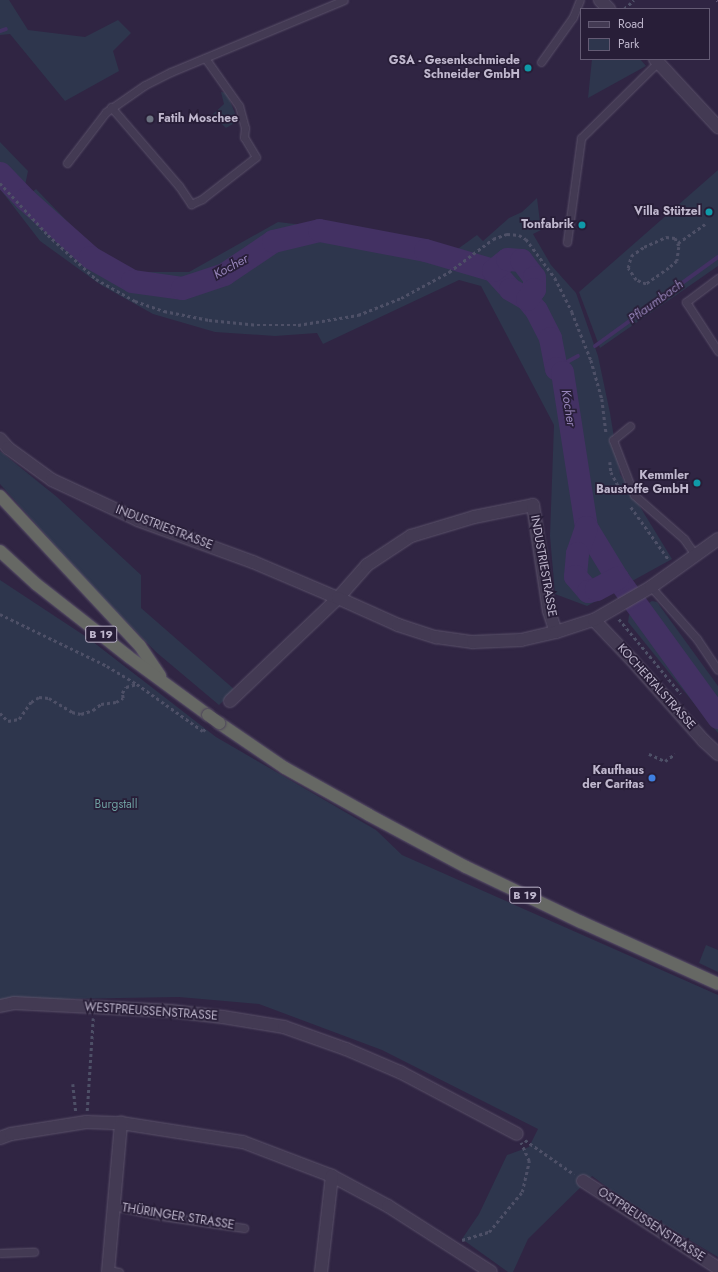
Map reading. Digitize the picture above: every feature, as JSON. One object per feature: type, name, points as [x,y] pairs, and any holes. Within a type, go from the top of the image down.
[{"type":"highway","points":[[0,496],[140,646],[166,685]]},
{"type":"highway","name":"B 19","points":[[0,551],[36,584],[166,685],[285,768],[368,815],[466,867],[581,922],[718,984]]},
{"type":"highway","points":[[0,558],[36,584]]},
{"type":"street","points":[[600,0],[607,8]]},
{"type":"street","points":[[656,61],[718,127]]},
{"type":"street","name":"INDUSTRIESTRASSE","points":[[0,439],[8,448],[52,480],[93,500],[138,520],[253,562],[398,625],[436,637],[473,642],[521,640],[556,632],[594,620],[648,589],[718,539]]},
{"type":"street","name":"INDUSTRIESTRASSE","points":[[230,701],[338,598],[367,565],[410,536],[474,517],[533,505],[549,612],[556,632]]},
{"type":"street","name":"KOCHERTALSTRASSE","points":[[594,620],[704,741],[718,754]]},
{"type":"street","name":"WESTPREUSSENSTRASSE","points":[[0,1006],[14,1003],[171,1011],[223,1017],[284,1028],[346,1049],[400,1072],[517,1134]]},
{"type":"street","points":[[0,1138],[11,1134],[80,1123],[121,1123],[243,1142],[332,1176],[388,1206],[450,1244],[491,1272]]},
{"type":"street","name":"THÜRINGER STRASSE","points":[[112,1271],[113,1206],[121,1123]]},
{"type":"street","points":[[320,1272],[332,1176]]},
{"type":"street","name":"OSTPREUSSENSTRASSE","points":[[584,1182],[718,1268]]},
{"type":"lane","points":[[67,163],[111,107],[145,85],[205,58],[344,0]]},
{"type":"lane","points":[[541,62],[572,17],[580,0]]},
{"type":"lane","points":[[111,107],[179,186],[191,204],[202,199],[256,157],[244,137],[245,128],[239,106],[205,58]]},
{"type":"lane","points":[[568,242],[581,138],[656,61]]},
{"type":"lane","points":[[718,278],[686,302],[718,351]]},
{"type":"lane","points":[[630,426],[613,440],[634,495],[684,540],[695,555]]},
{"type":"lane","points":[[648,589],[697,639],[718,670]]},
{"type":"lane","name":"THÜRINGER STRASSE","points":[[113,1206],[162,1216],[244,1228]]},
{"type":"lane","points":[[0,1252],[34,1252]]},
{"type":"path","points":[[625,8],[634,0]]},
{"type":"path","points":[[0,183],[48,235],[96,279],[135,301],[164,311],[209,320],[257,326],[298,325],[356,316],[401,298],[449,272],[493,239],[507,234],[519,235],[526,239],[554,278],[572,312],[591,360],[602,399],[606,436]]},
{"type":"path","points":[[678,243],[705,224]]},
{"type":"path","points":[[666,237],[675,238],[678,243],[679,247],[676,261],[669,268],[646,284],[636,280],[628,268],[631,256],[644,247],[666,237]]},
{"type":"path","points":[[609,458],[611,472],[623,495]]},
{"type":"path","points":[[627,501],[675,569]]},
{"type":"path","points":[[617,608],[682,696]]},
{"type":"path","points":[[0,614],[107,666],[137,684],[126,687],[122,692],[123,698],[116,702],[101,704],[93,710],[80,714],[72,712],[49,698],[39,697],[30,702],[19,719],[8,720],[0,713]]},
{"type":"path","points":[[649,754],[665,762],[675,754]]},
{"type":"path","points":[[80,1123],[93,1016]]},
{"type":"path","points":[[73,1084],[76,1111],[80,1123]]},
{"type":"path","points":[[517,1134],[557,1160],[584,1182]]},
{"type":"path","points":[[450,1244],[489,1232],[522,1192],[529,1161],[517,1134]]},
{"type":"green space","points":[[0,0],[9,0],[28,30],[85,37],[118,20],[131,33],[113,51],[119,71],[65,101],[10,34],[0,35]]},
{"type":"green space","points":[[592,60],[641,60],[646,66],[588,98]]},
{"type":"green space","points":[[221,92],[227,93],[238,121],[226,128],[212,115],[224,104]]},
{"type":"green space","points":[[0,142],[28,171],[22,200],[36,189],[116,272],[189,272],[278,222],[419,239],[455,251],[477,235],[483,241],[509,218],[522,212],[537,198],[541,230],[533,234],[551,265],[576,293],[598,356],[610,413],[620,474],[672,559],[587,606],[555,594],[550,536],[554,425],[481,286],[459,280],[323,344],[317,333],[275,336],[215,332],[153,314],[101,285],[40,241],[0,189]],"holes":[[[466,253],[482,260],[470,270],[452,264]]]},
{"type":"green space","points":[[718,170],[718,266],[600,348],[579,292]]},
{"type":"green space","points":[[0,451],[57,497],[141,575],[141,608],[235,690],[219,705],[156,652],[96,591],[0,484]]},
{"type":"green space","name":"Burgstall","points":[[0,580],[88,638],[216,737],[376,830],[402,855],[718,995],[718,1257],[633,1206],[592,1176],[528,1239],[513,1272],[508,1272],[462,1239],[479,1214],[507,1155],[529,1147],[538,1129],[382,1050],[259,1004],[179,997],[0,1000]]},
{"type":"green space","points":[[652,601],[657,602],[718,686],[718,733],[628,622],[629,615]]},
{"type":"green space","points":[[706,945],[718,950],[718,972],[699,963]]},
{"type":"waterway","points":[[0,31],[6,29]]},
{"type":"waterway","name":"Kocher","points":[[0,173],[25,199],[90,257],[132,281],[182,288],[224,274],[273,241],[319,230],[425,250],[493,270],[510,289],[527,299],[536,310],[550,338],[556,368],[562,372],[586,527],[617,578],[718,717]]},
{"type":"waterway","name":"Pflaumbach","points":[[595,346],[718,257]]},
{"type":"waterway","name":"Kocher","points":[[493,270],[507,259],[521,260],[534,277],[534,289],[527,299]]},
{"type":"waterway","name":"Pflaumbach","points":[[556,368],[578,356]]},
{"type":"waterway","name":"Kocher","points":[[586,527],[577,553],[575,576],[588,591],[596,589],[617,578]]},
{"type":"place","name":"GSA - Gesenkschmiede Schneider GmbH","points":[[528,68]]},
{"type":"place","name":"Fatih Moschee","points":[[150,119]]},
{"type":"place","name":"Villa Stützel","points":[[709,212]]},
{"type":"place","name":"Tonfabrik","points":[[582,225]]},
{"type":"place","name":"Kemmler Baustoffe GmbH","points":[[697,483]]},
{"type":"place","name":"Kaufhaus der Caritas","points":[[652,778]]}]
